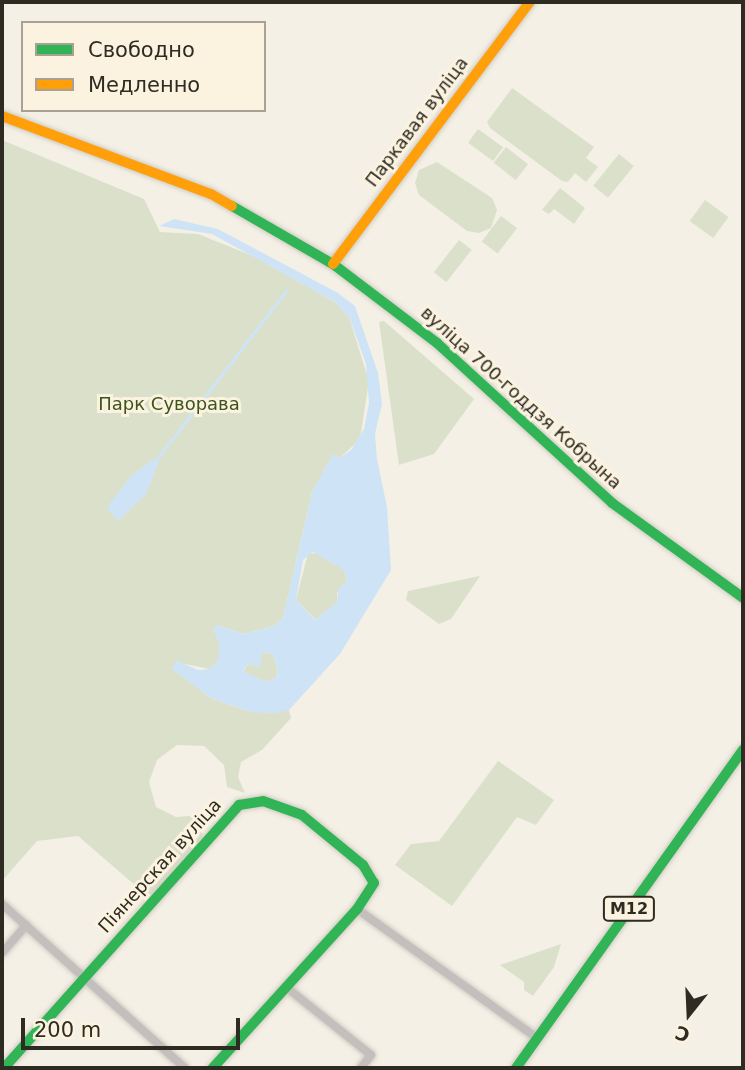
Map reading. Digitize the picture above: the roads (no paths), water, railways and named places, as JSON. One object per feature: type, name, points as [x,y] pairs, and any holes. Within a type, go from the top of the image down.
[{"type":"street","name":"Паркавая вуліца","points":[[333,264],[530,2]]},
{"type":"street","name":"вуліца 700-годдзя Кобрына","points":[[2,116],[211,194],[333,264],[437,343],[612,503],[743,598]]},
{"type":"street","name":"М12","points":[[516,1068],[743,750]]},
{"type":"street","name":"Піянерская вуліца","points":[[4,1068],[244,801],[263,801],[302,815],[363,865],[374,883],[357,909]]},
{"type":"street","points":[[2,904],[185,1068]]},
{"type":"street","points":[[212,1068],[357,909],[537,1038]]},
{"type":"street","points":[[2,953],[26,925]]},
{"type":"street","points":[[286,987],[372,1055],[361,1068]]},
{"type":"water","points":[[174,219],[218,229],[338,293],[355,306],[378,373],[382,404],[375,434],[387,507],[391,570],[340,654],[289,710],[275,713],[251,712],[211,698],[172,669],[176,660],[198,670],[209,669],[217,662],[220,644],[213,630],[217,625],[244,634],[274,626],[283,618],[312,492],[333,454],[340,458],[351,450],[364,429],[369,403],[366,364],[349,317],[335,302],[212,234],[159,226]],"holes":[[[313,552],[344,570],[347,582],[338,589],[338,601],[315,620],[296,600],[303,560]],[[262,652],[273,654],[278,670],[276,678],[266,682],[243,671],[248,664],[260,667]]]},
{"type":"water","points":[[155,458],[159,461],[146,494],[119,520],[108,511],[110,503],[132,475]]},
{"type":"waterway","points":[[157,459],[286,291]]},
{"type":"park label","name":"Парк Суворава","points":[[169,404]]}]
